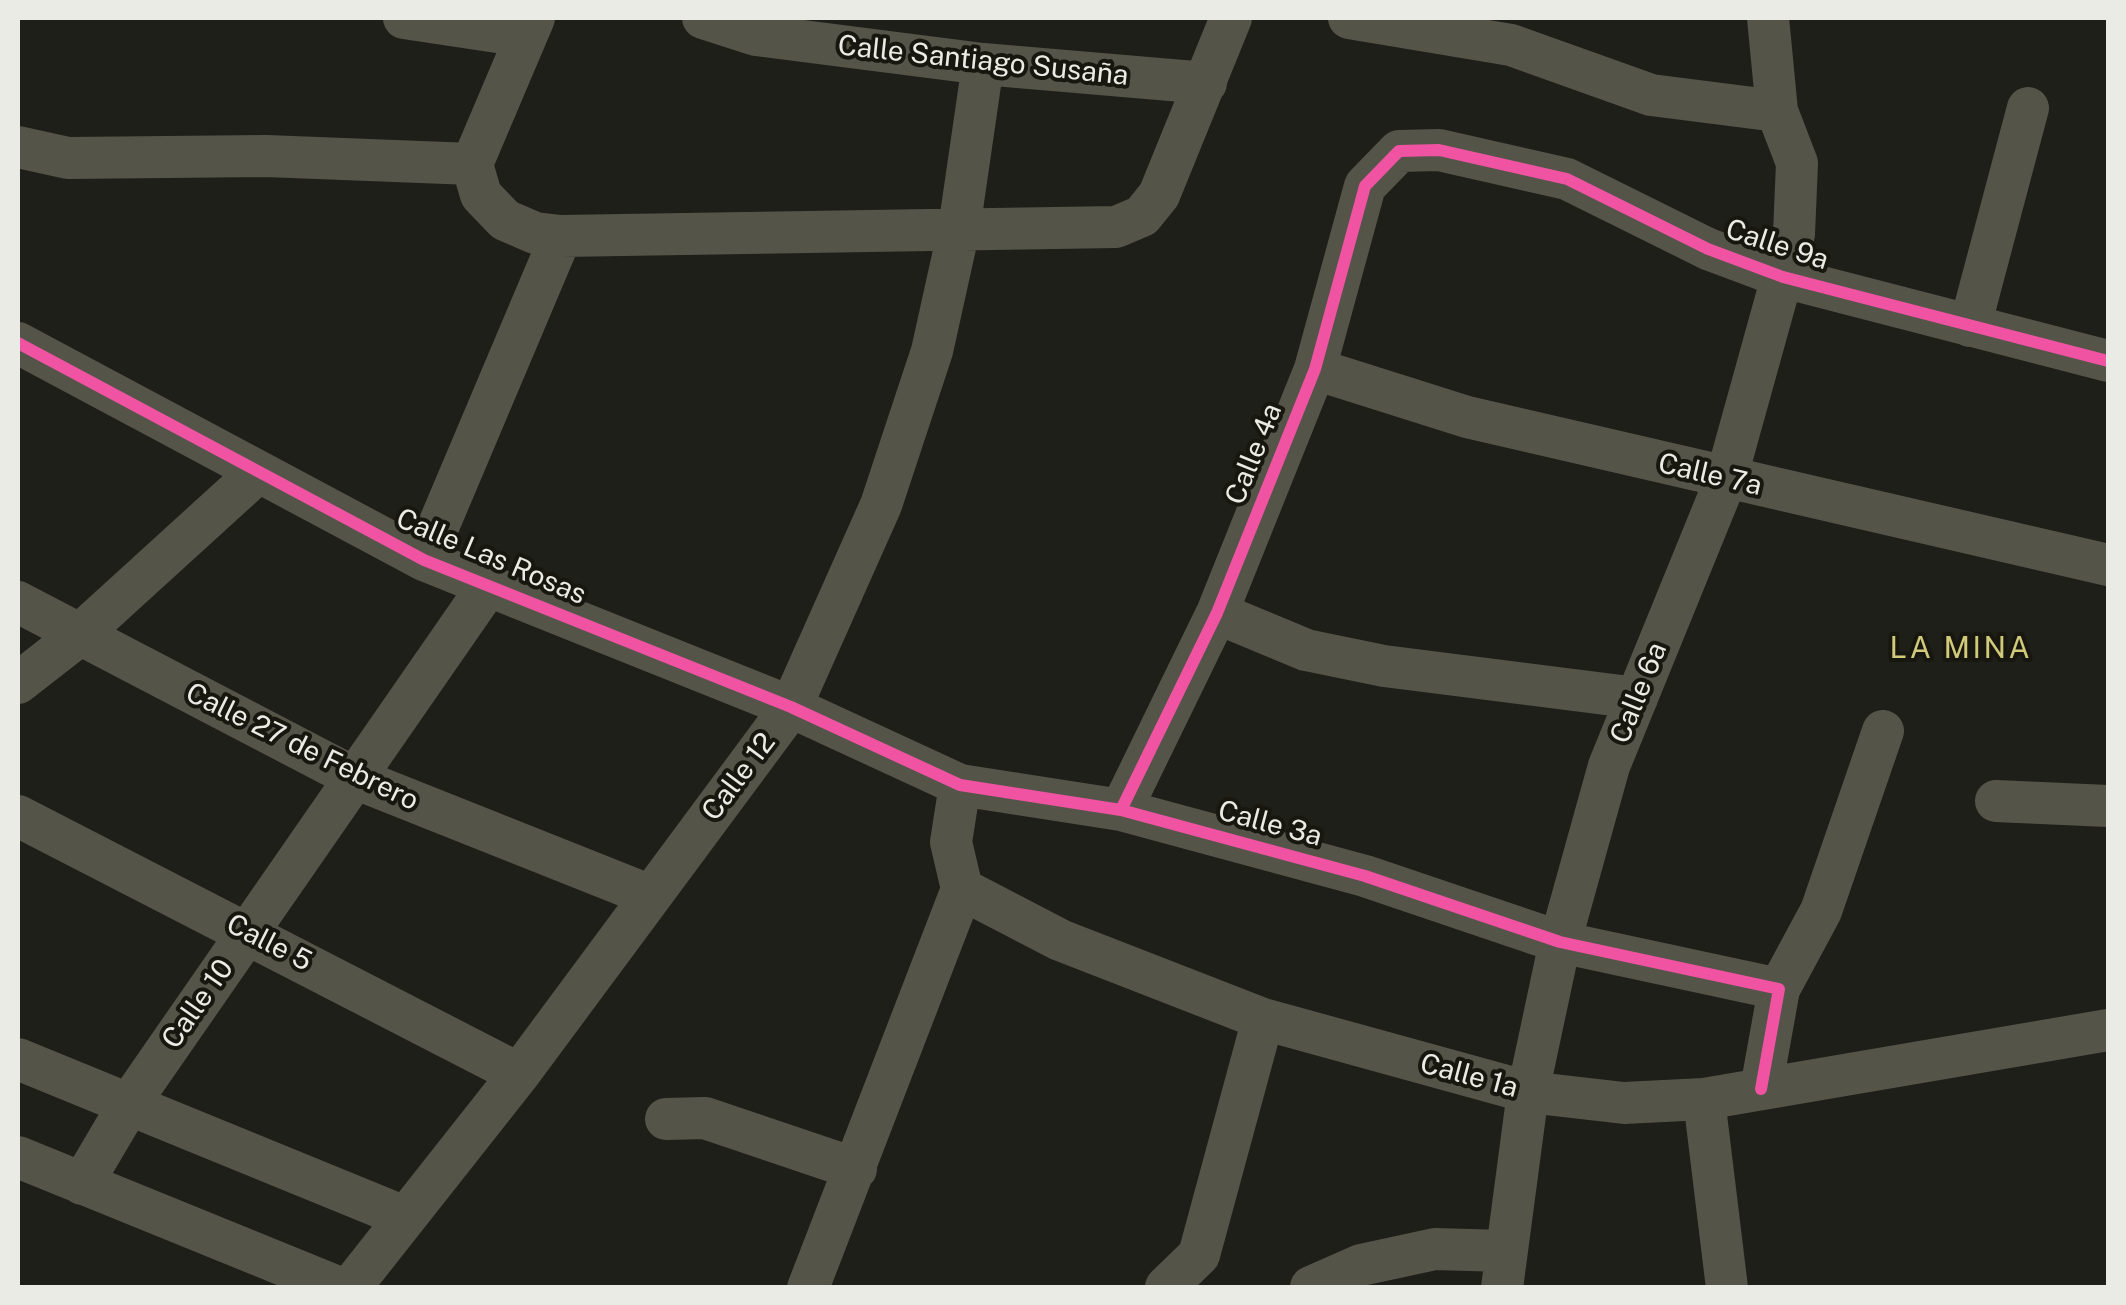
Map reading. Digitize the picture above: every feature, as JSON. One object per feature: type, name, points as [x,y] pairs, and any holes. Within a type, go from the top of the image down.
[{"type":"street","points":[[404,18],[529,27],[472,164],[482,195],[504,220],[535,232],[561,236],[1116,227],[1142,216],[1158,195],[1231,18]]},
{"type":"street","name":"Calle Santiago Susaña","points":[[703,18],[756,35],[983,64],[1206,83]]},
{"type":"street","points":[[1349,18],[1511,32],[1651,95],[1777,111]]},
{"type":"street","name":"Calle 6a","points":[[1504,1269],[1528,1092],[1560,942],[1609,766],[1726,479],[1794,234],[1797,163],[1777,111],[1768,18]]},
{"type":"street","name":"Calle 12","points":[[350,1288],[402,1216],[520,1074],[791,707],[881,504],[932,351],[958,229],[983,64]]},
{"type":"street","points":[[1970,326],[2028,108]]},
{"type":"street","points":[[18,147],[68,158],[266,156],[472,164]]},
{"type":"street","name":"Calle 9a","points":[[1439,150],[1567,179],[1708,249],[1784,277],[2108,361]]},
{"type":"street","name":"Calle 4a","points":[[1121,810],[1217,613],[1315,369],[1365,186],[1399,151],[1439,150]]},
{"type":"street","points":[[424,560],[561,236]]},
{"type":"street","name":"Calle Las Rosas","points":[[18,343],[256,474],[424,560],[791,707],[960,784]]},
{"type":"street","name":"Calle 7a","points":[[1315,369],[1467,417],[2108,565]]},
{"type":"street","points":[[18,683],[77,636],[256,474]]},
{"type":"street","name":"Calle 10","points":[[82,1184],[131,1101],[488,586]]},
{"type":"street","name":"Calle 27 de Febrero","points":[[18,602],[357,779],[651,896]]},
{"type":"street","points":[[1217,613],[1306,650],[1637,698]]},
{"type":"street","points":[[1761,1090],[1779,988],[1822,912],[1883,731]]},
{"type":"street","points":[[808,1288],[962,889],[951,842],[960,784]]},
{"type":"street","name":"Calle 3a","points":[[960,784],[1121,810],[1365,876],[1560,942],[1779,988]]},
{"type":"street","points":[[1996,800],[2108,806]]},
{"type":"street","name":"Calle 5","points":[[18,816],[520,1074]]},
{"type":"street","name":"Calle 1a","points":[[962,889],[1060,940],[1263,1019],[1528,1092],[1624,1103],[1704,1099],[2108,1030]]},
{"type":"street","points":[[1166,1286],[1199,1254],[1263,1019]]},
{"type":"street","points":[[18,1058],[131,1101],[402,1216]]},
{"type":"street","points":[[1704,1099],[1726,1288]]},
{"type":"street","points":[[666,1119],[720,1122],[856,1169]]},
{"type":"street","points":[[18,1157],[340,1288]]},
{"type":"street","points":[[1311,1287],[1361,1264],[1435,1249],[1504,1269]]},
{"type":"cycle path","points":[[1121,810],[1217,613],[1315,369],[1365,186],[1399,151],[1439,150],[1567,179],[1708,249],[1783,277],[2108,361]]},
{"type":"cycle path","points":[[18,343],[424,560],[791,707],[960,785],[1121,810],[1365,876],[1560,942],[1779,989],[1761,1089]]},
{"type":"district","name":"LA MINA","points":[[1961,649]]}]
